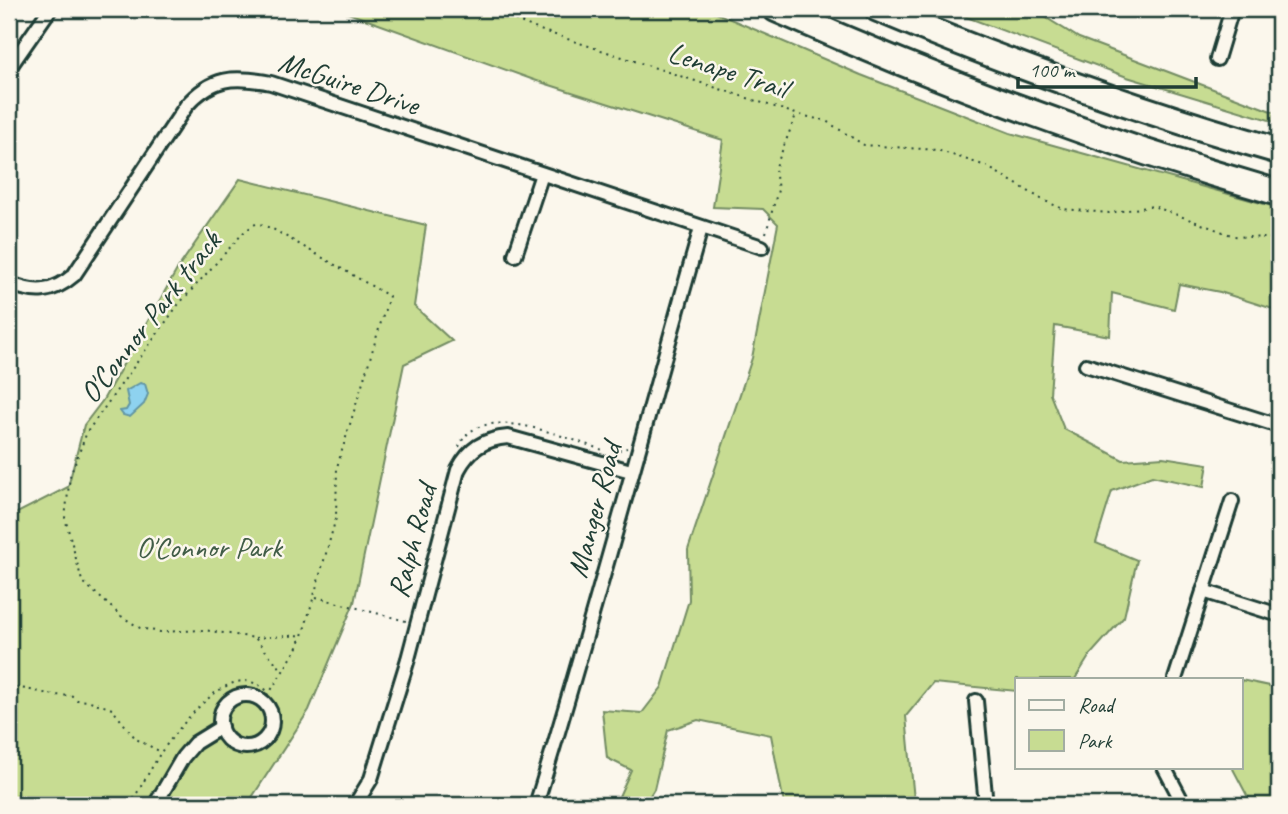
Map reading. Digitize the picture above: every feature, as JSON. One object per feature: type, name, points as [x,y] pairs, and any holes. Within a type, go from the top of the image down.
[{"type":"highway","points":[[776,9],[920,70],[1046,118],[1132,148],[1279,193]]},
{"type":"highway","points":[[878,9],[1013,64],[1108,98],[1279,151]]},
{"type":"street","points":[[9,68],[50,9]]},
{"type":"street","points":[[1217,59],[1231,9]]},
{"type":"street","name":"McGuire Drive","points":[[9,283],[24,290],[42,291],[61,286],[74,275],[196,94],[227,79],[243,78],[271,83],[762,247]]},
{"type":"street","points":[[515,255],[542,174]]},
{"type":"street","name":"Manger Road","points":[[536,805],[576,673],[701,228]]},
{"type":"street","points":[[1086,365],[1279,426]]},
{"type":"street","name":"Ralph Road","points":[[355,805],[372,779],[408,659],[458,470],[470,453],[487,441],[508,437],[631,471]]},
{"type":"street","points":[[1175,678],[1232,501]]},
{"type":"street","points":[[1203,591],[1279,615]]},
{"type":"street","points":[[247,695],[266,696],[272,720],[268,734],[257,744],[235,744],[224,734],[221,727],[222,711],[232,699],[247,695]]},
{"type":"street","points":[[976,701],[986,805]]},
{"type":"street","points":[[155,805],[183,757],[195,743],[221,727]]},
{"type":"street","points":[[1165,768],[1184,805]]},
{"type":"path","name":"Lenape Trail","points":[[489,9],[537,29],[796,114],[826,121],[864,145],[937,150],[986,166],[1063,209],[1109,213],[1153,206],[1234,236],[1279,239]]},
{"type":"path","name":"Lenape Trail","points":[[762,247],[778,190],[775,169],[796,114]]},
{"type":"path","name":"O'Connor Park track","points":[[266,696],[303,635],[337,518],[337,467],[389,296],[273,229],[257,223],[245,231],[178,305],[87,432],[70,476],[65,519],[82,581],[121,616],[140,628],[160,632],[204,630],[256,638],[303,635]]},
{"type":"path","points":[[256,638],[282,670]]},
{"type":"path","points":[[130,805],[162,751],[192,714],[213,695],[241,681],[258,684],[266,696]]},
{"type":"path","points":[[9,687],[62,696],[71,695],[77,700],[90,701],[112,709],[136,739],[162,751]]},
{"type":"green space","points":[[337,9],[707,9],[861,75],[1010,133],[1279,208],[1279,311],[1220,292],[1179,284],[1174,309],[1112,293],[1110,336],[1055,326],[1050,394],[1064,429],[1123,460],[1163,457],[1208,464],[1204,487],[1152,476],[1112,491],[1096,543],[1137,560],[1124,617],[1090,655],[1076,678],[1015,678],[1015,691],[933,683],[906,716],[914,800],[898,805],[784,804],[771,735],[698,720],[668,730],[654,789],[644,805],[615,805],[631,770],[607,758],[602,710],[642,713],[662,687],[689,600],[688,550],[752,358],[778,224],[763,209],[713,207],[723,140],[534,80]]},
{"type":"green space","points":[[945,9],[1032,9],[1079,38],[1279,114],[1279,123],[1127,77]]},
{"type":"green space","name":"O'Connor Park","points":[[240,179],[426,225],[414,306],[452,341],[404,364],[354,603],[309,710],[247,805],[9,805],[9,517],[68,487],[84,425],[103,400],[178,268]]},
{"type":"green space","points":[[1242,680],[1279,688],[1279,805],[1252,805],[1233,768],[1242,768]]},
{"type":"water","points":[[140,383],[145,384],[148,394],[144,404],[130,417],[123,415],[120,411],[126,410],[129,405],[126,391]]}]
